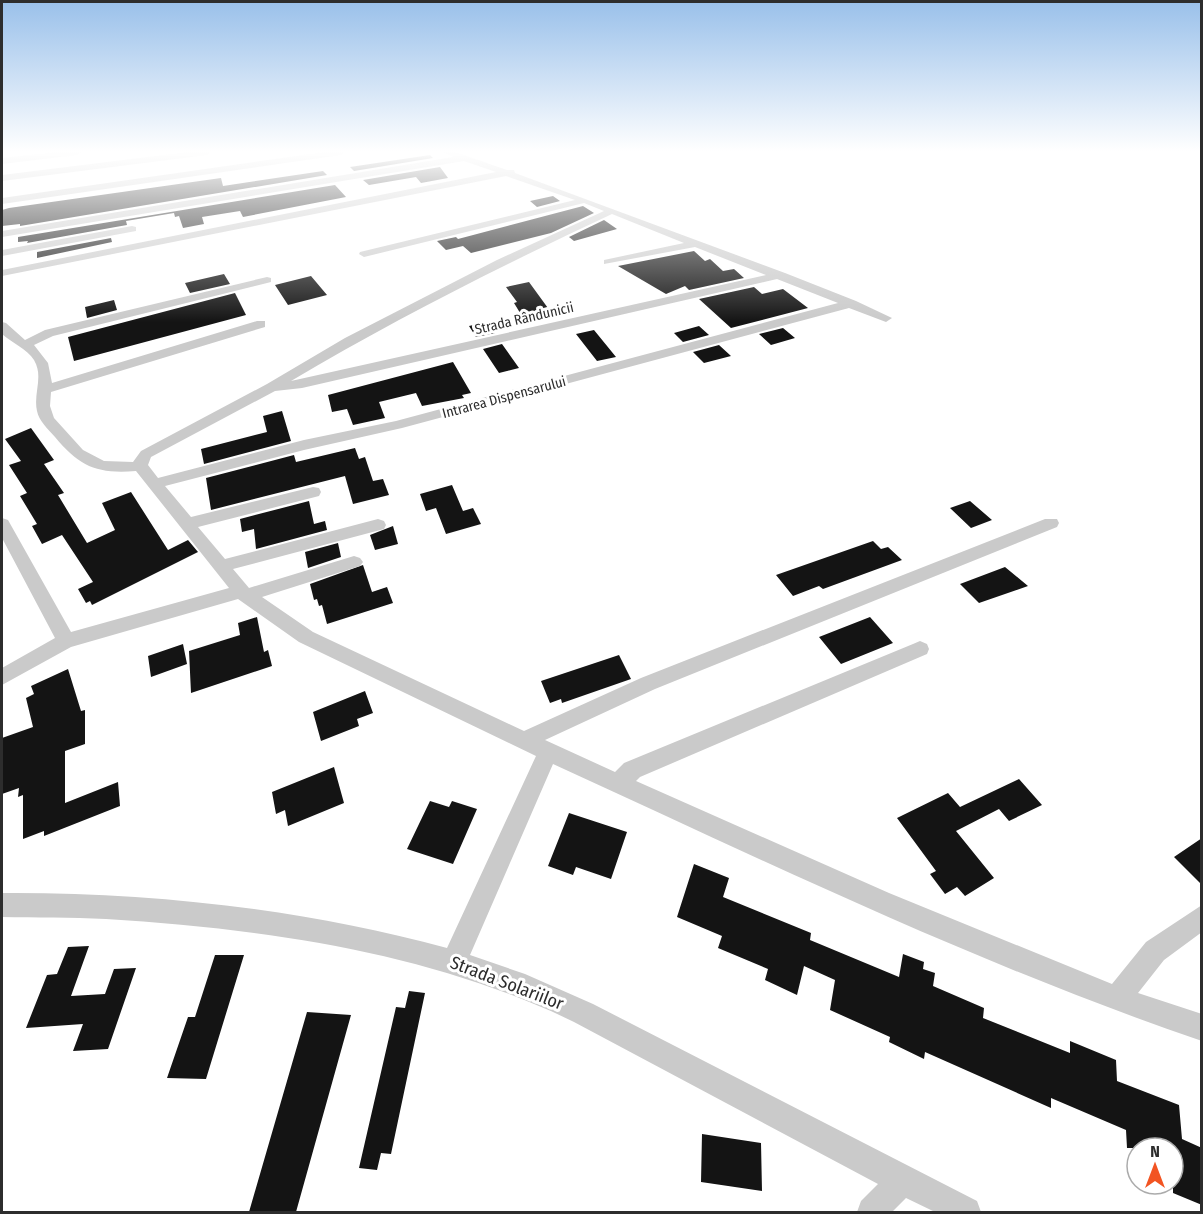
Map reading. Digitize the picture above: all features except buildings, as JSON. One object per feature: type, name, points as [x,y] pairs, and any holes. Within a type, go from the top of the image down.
[{"type":"street","points":[[2,234],[156,209]]},
{"type":"street","points":[[2,273],[326,209]]},
{"type":"street","points":[[364,254],[550,209]]},
{"type":"street","points":[[605,209],[782,275],[886,318]]},
{"type":"street","points":[[611,211],[501,262],[359,336],[272,387],[146,454],[140,466],[244,593],[306,638],[524,741],[882,902],[1118,999],[1202,1028]]},
{"type":"street","points":[[2,253],[132,229]]},
{"type":"street","points":[[608,262],[697,243]]},
{"type":"street","name":"Strada Rândunicii","points":[[272,387],[302,384],[782,275]]},
{"type":"street","points":[[26,344],[49,333],[267,280]]},
{"type":"street","name":"Intrarea Dispensarului","points":[[154,484],[304,445],[386,428],[852,303]]},
{"type":"street","points":[[46,389],[261,324]]},
{"type":"street","points":[[2,326],[13,339],[26,344],[41,360],[46,374],[43,400],[45,415],[84,460],[95,466],[113,468],[140,466]]},
{"type":"street","points":[[187,524],[313,492]]},
{"type":"street","points":[[524,741],[550,727],[648,684],[1051,523]]},
{"type":"street","points":[[2,524],[66,641]]},
{"type":"street","points":[[221,566],[378,525]]},
{"type":"street","points":[[2,676],[66,641],[354,562]]},
{"type":"street","points":[[618,783],[632,770],[920,649]]},
{"type":"street","points":[[454,962],[548,752]]},
{"type":"street","name":"Strada Solariilor","points":[[2,905],[105,907],[219,917],[385,944],[454,962],[507,979],[584,1013],[966,1212]]},
{"type":"street","points":[[1118,999],[1155,951],[1202,917]]},
{"type":"street","points":[[872,1212],[902,1180]]}]
